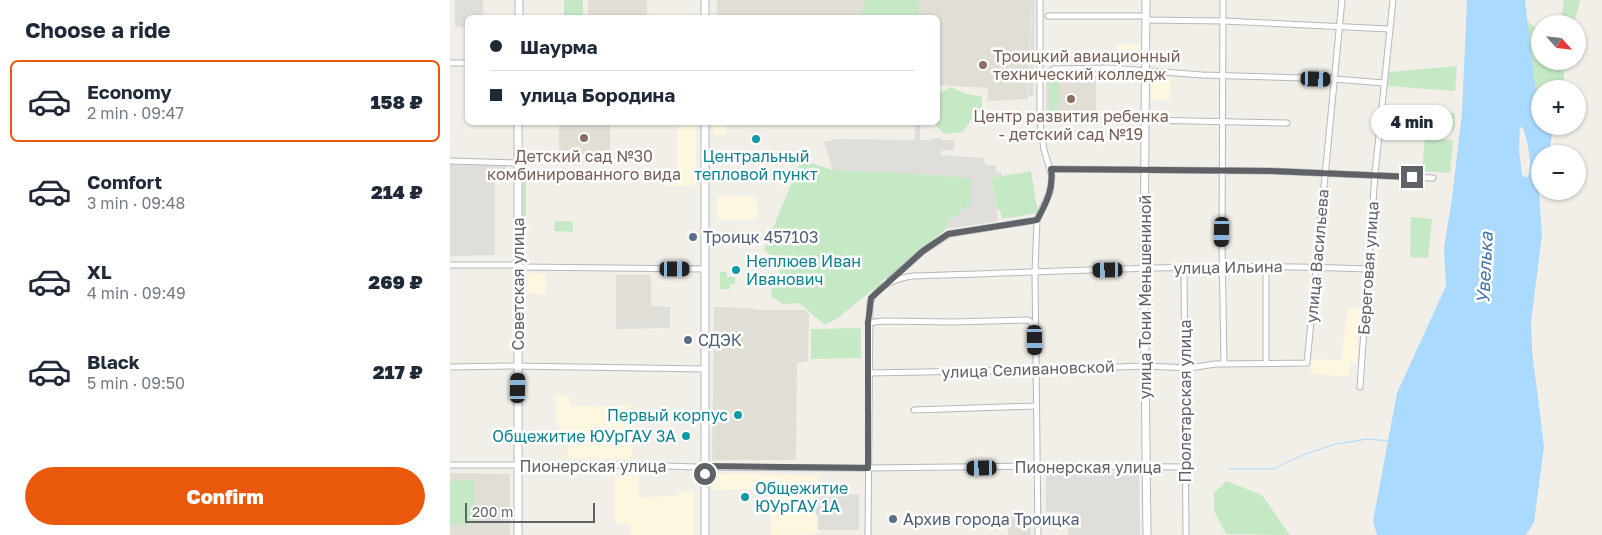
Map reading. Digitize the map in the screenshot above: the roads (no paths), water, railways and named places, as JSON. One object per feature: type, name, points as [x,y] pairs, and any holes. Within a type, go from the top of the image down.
[{"type":"street","points":[[519,0],[519,15]]},
{"type":"street","points":[[705,0],[705,15]]},
{"type":"street","points":[[1038,535],[1034,325],[1037,220],[1050,192],[1052,176],[1044,150],[1040,122],[1040,0]]},
{"type":"street","name":"улица Тони Меньшениной","points":[[1146,0],[1144,269],[1146,535]]},
{"type":"street","points":[[1223,0],[1224,364]]},
{"type":"street","name":"улица Васильева","points":[[1307,363],[1342,0]]},
{"type":"street","name":"Береговая улица","points":[[1360,387],[1375,174],[1393,0]]},
{"type":"street","points":[[1048,16],[1146,18],[1389,29]]},
{"type":"street","points":[[450,63],[465,63]]},
{"type":"street","points":[[1053,69],[1146,70],[1202,75],[1334,79],[1384,83]]},
{"type":"street","points":[[1146,120],[1287,123]]},
{"type":"street","name":"Советская улица","points":[[518,125],[518,535]]},
{"type":"street","points":[[704,535],[705,125]]},
{"type":"street","points":[[450,161],[518,162]]},
{"type":"street","points":[[1051,169],[1324,172],[1433,178]]},
{"type":"street","name":"улица Ильина","points":[[868,323],[871,298],[923,251],[948,234],[1037,220]]},
{"type":"street","points":[[450,265],[705,269]]},
{"type":"street","points":[[1266,266],[1266,364]]},
{"type":"street","name":"улица Ильина","points":[[881,288],[898,278],[913,276],[1266,266],[1368,269]]},
{"type":"street","name":"Пролетарская улица","points":[[1184,268],[1186,535]]},
{"type":"street","points":[[868,535],[868,323],[883,321],[1028,320],[1034,315]]},
{"type":"street","points":[[1028,320],[1034,325]]},
{"type":"street","name":"улица Селивановской","points":[[868,373],[1307,363]]},
{"type":"street","points":[[450,367],[518,366],[705,369]]},
{"type":"street","points":[[914,410],[1036,406]]},
{"type":"street","name":"Пионерская улица","points":[[450,465],[868,468],[1186,467]]},
{"type":"water","name":"Увелька","points":[[1467,0],[1525,0],[1531,51],[1531,70],[1533,70],[1534,80],[1531,80],[1531,135],[1552,136],[1550,145],[1531,145],[1531,200],[1540,200],[1542,234],[1531,322],[1532,351],[1544,447],[1534,522],[1526,535],[1377,535],[1373,521],[1397,393],[1446,286],[1444,248],[1462,113]],"holes":[[[1520,127],[1523,128],[1528,146],[1530,167],[1527,178],[1522,175],[1519,150]]]},
{"type":"waterway","points":[[1229,469],[1273,469],[1305,454],[1336,444],[1368,439],[1388,441]]},
{"type":"place","name":"Троицкий авиационный технический колледж","points":[[983,65]]},
{"type":"place","name":"Центр развития ребенка - детский сад №19","points":[[1071,99]]},
{"type":"place","name":"Детский сад №30 комбинированного вида","points":[[584,138]]},
{"type":"place","name":"Центральный тепловой пункт","points":[[756,139]]},
{"type":"place","name":"Троицк 457103","points":[[693,237]]},
{"type":"place","name":"Неплюев Иван Иванович","points":[[736,270]]},
{"type":"place","name":"СДЭК","points":[[688,340]]},
{"type":"place","name":"Первый корпус","points":[[738,415]]},
{"type":"place","name":"Общежитие ЮУрГАУ 3А","points":[[686,436]]},
{"type":"place","name":"Общежитие ЮУрГАУ 1А","points":[[745,497]]},
{"type":"place","name":"Архив города Троицка","points":[[893,519]]}]
